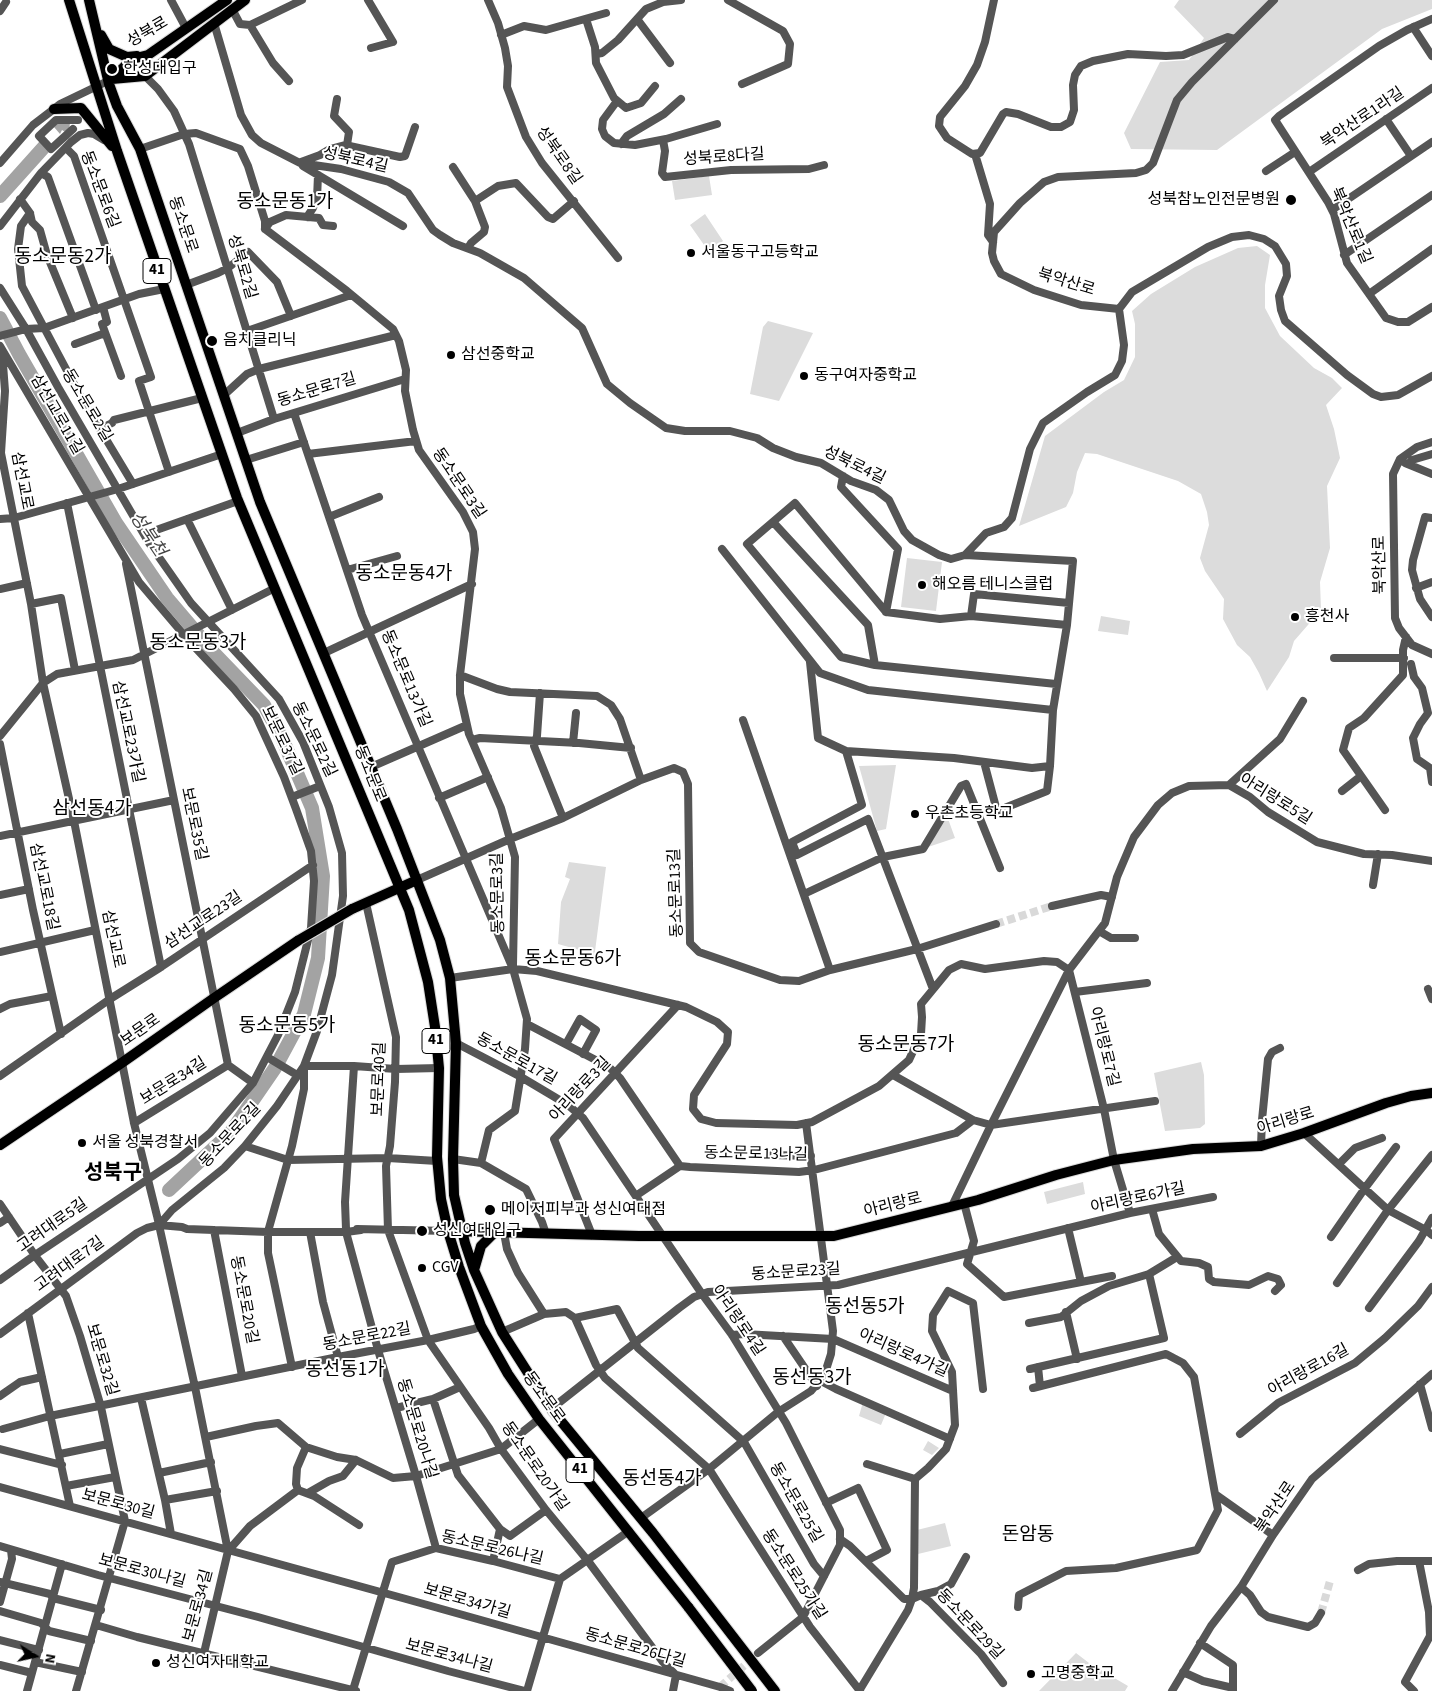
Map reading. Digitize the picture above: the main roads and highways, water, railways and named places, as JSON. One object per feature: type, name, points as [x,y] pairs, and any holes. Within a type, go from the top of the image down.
[{"type":"main road","name":"동소문로","points":[[70,0],[117,151],[238,501],[409,910],[428,982],[439,1068],[438,1161],[441,1199],[448,1231],[459,1266],[481,1326],[508,1374],[539,1419],[629,1531],[752,1691]]},
{"type":"main road","name":"41","points":[[89,0],[94,20]]},
{"type":"main road","name":"성북로","points":[[110,80],[145,76],[214,23],[235,3]]},
{"type":"main road","name":"성북로","points":[[110,80],[132,59],[148,55],[186,28],[235,3]]},
{"type":"main road","name":"동소문로","points":[[94,20],[117,106],[140,149],[260,502],[371,767],[440,940],[450,978],[456,1042],[454,1195],[462,1232],[474,1270],[502,1332],[551,1409],[641,1518],[775,1691]]},
{"type":"main road","points":[[94,20],[109,49],[127,57],[148,55]]},
{"type":"main road","points":[[54,109],[81,108],[117,151]]},
{"type":"main road","points":[[400,888],[417,880]]},
{"type":"main road","name":"보문로","points":[[0,1145],[299,940],[352,909],[400,888]]},
{"type":"main road","name":"아리랑로","points":[[462,1232],[592,1236],[822,1237],[858,1230],[964,1203],[1056,1175],[1114,1160],[1193,1149],[1261,1146],[1304,1133],[1386,1103],[1411,1096],[1432,1093]]},
{"type":"main road","name":"동소문로20길","points":[[448,1231],[462,1232]]},
{"type":"main road","points":[[474,1270],[480,1246],[499,1233]]},
{"type":"waterway","name":"성북천","points":[[0,196],[44,147]]},
{"type":"waterway","name":"성북천","points":[[0,318],[116,523],[167,598],[213,652],[264,705],[282,738],[312,808],[323,876],[318,958],[304,1014],[275,1068],[231,1132],[169,1190]]},
{"type":"tunnel","points":[[996,924],[1052,906]]},
{"type":"tunnel","points":[[1321,1613],[1330,1581]]},
{"type":"tunnel","points":[[720,1687],[754,1657]]},
{"type":"place","name":"한성대입구","points":[[112,69]]},
{"type":"place","name":"성북참노인전문병원","points":[[1291,200]]},
{"type":"place","name":"서울동구고등학교","points":[[691,253]]},
{"type":"place","name":"음치클리닉","points":[[212,341]]},
{"type":"place","name":"삼선중학교","points":[[451,355]]},
{"type":"place","name":"동구여자중학교","points":[[804,376]]},
{"type":"place","name":"해오름 테니스클럽","points":[[922,585]]},
{"type":"place","name":"흥천사","points":[[1295,617]]},
{"type":"place","name":"우촌초등학교","points":[[915,814]]},
{"type":"place","name":"서울 성북경찰서","points":[[82,1143]]},
{"type":"place","name":"메이저피부과 성신여대점","points":[[490,1210]]},
{"type":"place","name":"성신여대입구","points":[[422,1231]]},
{"type":"place","name":"CGV","points":[[422,1268]]},
{"type":"place","name":"성신여자대학교","points":[[156,1663]]},
{"type":"place","name":"고명중학교","points":[[1031,1674]]},
{"type":"district","name":"동소문동1가","points":[[285,203]]},
{"type":"district","name":"동소문동2가","points":[[63,258]]},
{"type":"district","name":"동소문동4가","points":[[404,575]]},
{"type":"district","name":"동소문동3가","points":[[198,644]]},
{"type":"district","name":"삼선동4가","points":[[92,810]]},
{"type":"district","name":"동소문동6가","points":[[573,960]]},
{"type":"district","name":"동소문동5가","points":[[287,1027]]},
{"type":"district","name":"동소문동7가","points":[[906,1046]]},
{"type":"district","name":"성북구","points":[[113,1174]]},
{"type":"district","name":"동선동5가","points":[[865,1308]]},
{"type":"district","name":"동선동1가","points":[[345,1371]]},
{"type":"district","name":"동선동3가","points":[[812,1379]]},
{"type":"district","name":"동선동4가","points":[[662,1480]]},
{"type":"district","name":"돈암동","points":[[1028,1536]]}]
